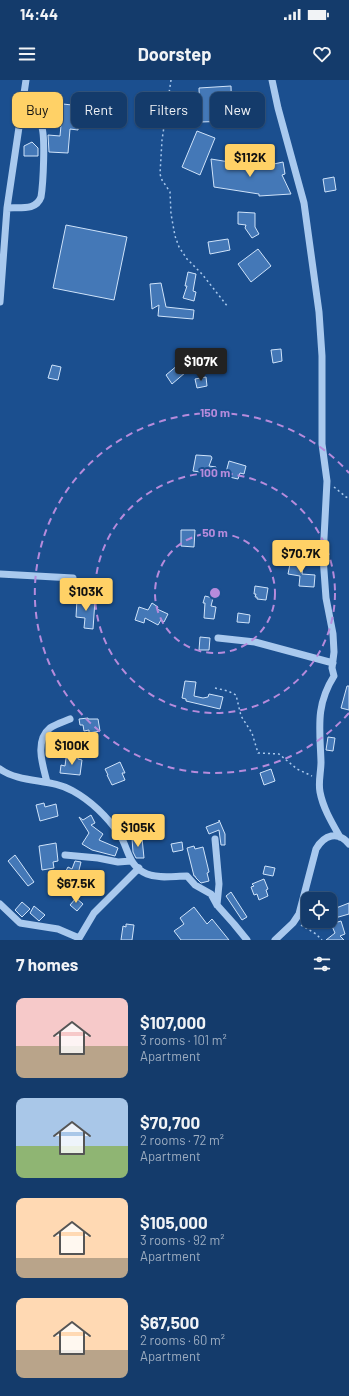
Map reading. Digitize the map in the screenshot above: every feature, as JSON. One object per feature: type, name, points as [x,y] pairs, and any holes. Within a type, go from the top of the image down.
[{"type":"street","points":[[24,92],[26,80]]},
{"type":"street","points":[[272,80],[278,108],[304,203],[311,252],[322,356],[323,458],[327,481],[323,557],[326,598],[333,634],[334,652],[332,668],[334,676],[324,694],[320,712],[320,793],[324,806],[340,837]]},
{"type":"street","points":[[0,302],[7,208],[19,128]]},
{"type":"street","points":[[7,208],[34,207],[39,202],[42,192],[44,140],[42,128]]},
{"type":"street","points":[[0,574],[73,578]]},
{"type":"street","points":[[218,638],[255,642],[333,663]]},
{"type":"street","points":[[47,782],[41,757],[43,739],[50,728],[70,719]]},
{"type":"street","points":[[0,769],[8,774],[60,785],[74,791],[96,808],[123,840],[131,862],[147,874],[161,877],[187,876],[195,886],[211,894],[218,905],[247,940]]},
{"type":"street","points":[[275,940],[293,923],[299,914],[316,849],[322,840],[326,837],[340,837],[345,839],[349,844]]},
{"type":"street","points":[[215,839],[219,884],[218,905]]},
{"type":"street","points":[[65,855],[98,858],[118,862],[131,862]]},
{"type":"street","points":[[0,904],[20,922],[58,930],[79,939],[94,913],[139,868]]},
{"type":"path","points":[[171,80],[163,131],[160,174],[170,192],[170,214],[175,236],[179,248],[187,259],[199,271],[228,307]]},
{"type":"path","points":[[327,481],[349,498]]},
{"type":"path","points":[[215,688],[236,694],[241,716],[252,733],[258,753],[279,754],[304,773],[320,779]]},
{"type":"path","points":[[293,923],[302,925],[322,940]]},
{"type":"building","points":[[231,86],[231,92],[210,92],[210,122],[202,122],[202,92],[199,92],[199,88]]},
{"type":"building","points":[[63,104],[71,105],[71,128],[78,128],[78,130],[70,129],[68,153],[49,152],[48,135],[60,136],[61,128],[63,128]]},
{"type":"building","points":[[197,131],[215,138],[200,175],[182,167]]},
{"type":"building","points":[[32,142],[38,148],[38,156],[24,156],[24,146]]},
{"type":"building","points":[[211,159],[260,167],[283,162],[285,174],[282,175],[291,194],[259,196],[259,194],[214,187]]},
{"type":"building","points":[[334,177],[336,190],[325,192],[323,179]]},
{"type":"building","points":[[238,212],[255,213],[255,227],[259,234],[252,238],[245,228],[246,225],[238,224]]},
{"type":"building","points":[[66,225],[127,237],[114,300],[53,288]]},
{"type":"building","points":[[228,239],[230,250],[210,254],[208,242]]},
{"type":"building","points":[[258,249],[271,266],[251,282],[238,264]]},
{"type":"building","points":[[188,272],[196,274],[193,291],[196,292],[194,301],[183,298],[187,286],[185,286]]},
{"type":"building","points":[[161,283],[166,307],[194,310],[193,319],[158,316],[159,305],[152,309],[150,284]]},
{"type":"building","points":[[281,349],[282,361],[273,363],[271,350]]},
{"type":"building","points":[[179,364],[186,372],[172,384],[166,375]]},
{"type":"building","points":[[52,365],[61,367],[58,380],[48,378]]},
{"type":"building","points":[[206,377],[207,386],[197,388],[195,379]]},
{"type":"building","points":[[196,455],[211,456],[212,458],[209,466],[216,467],[215,474],[193,471]]},
{"type":"building","points":[[229,461],[246,466],[244,474],[240,473],[238,479],[225,476]]},
{"type":"building","points":[[181,530],[195,530],[194,547],[181,546]]},
{"type":"building","points":[[291,559],[304,561],[302,574],[315,575],[314,587],[299,586],[300,576],[288,574]]},
{"type":"building","points":[[255,586],[268,588],[266,600],[257,599],[257,597],[255,597]]},
{"type":"building","points":[[90,587],[100,588],[100,598],[90,597]]},
{"type":"building","points":[[205,596],[213,598],[211,606],[216,607],[214,619],[204,618],[205,603],[203,603]]},
{"type":"building","points":[[77,599],[95,600],[93,629],[84,628],[85,618],[76,617]]},
{"type":"building","points":[[152,603],[158,607],[157,609],[168,614],[164,622],[161,620],[158,625],[145,618],[144,623],[135,620],[139,607],[148,610]]},
{"type":"building","points":[[238,613],[250,615],[249,623],[237,622]]},
{"type":"building","points":[[200,637],[210,638],[209,650],[199,650]]},
{"type":"building","points":[[185,681],[196,682],[194,696],[203,698],[208,697],[209,694],[223,697],[220,709],[186,701],[186,699],[182,698]]},
{"type":"building","points":[[347,686],[349,686],[349,710],[341,708]]},
{"type":"building","points":[[79,719],[98,719],[100,731],[89,733],[89,730],[84,731],[83,725],[80,725]]},
{"type":"building","points":[[328,737],[335,738],[333,751],[326,750]]},
{"type":"building","points":[[70,756],[78,757],[78,759],[82,760],[80,775],[60,773],[61,765],[65,766],[66,758],[70,758]]},
{"type":"building","points":[[120,762],[125,773],[122,773],[125,780],[112,785],[105,769]]},
{"type":"building","points":[[271,769],[275,781],[264,785],[260,773]]},
{"type":"building","points":[[44,803],[45,807],[56,804],[58,816],[40,821],[36,805]]},
{"type":"building","points":[[91,815],[95,823],[91,825],[103,834],[99,840],[118,848],[115,856],[92,850],[82,844],[89,833],[79,817],[83,820]]},
{"type":"building","points":[[219,820],[225,834],[225,845],[221,845],[219,830],[209,834],[206,827],[219,822]]},
{"type":"building","points":[[132,838],[142,838],[144,858],[136,858],[133,852]]},
{"type":"building","points":[[182,842],[183,850],[173,852],[171,844]]},
{"type":"building","points":[[56,843],[58,861],[53,862],[54,868],[42,870],[39,846]]},
{"type":"building","points":[[194,846],[195,849],[203,847],[209,872],[207,873],[209,881],[201,883],[194,876],[187,848]]},
{"type":"building","points":[[15,855],[34,882],[28,886],[8,861]]},
{"type":"building","points":[[75,861],[81,862],[79,870],[68,889],[59,884],[68,867],[72,869]]},
{"type":"building","points":[[265,866],[275,868],[273,876],[263,874]]},
{"type":"building","points":[[264,879],[268,889],[266,890],[268,896],[259,900],[257,894],[254,895],[251,887],[254,886],[252,884]]},
{"type":"building","points":[[231,892],[247,917],[242,920],[226,896]]},
{"type":"building","points":[[76,898],[83,904],[77,911],[70,905]]},
{"type":"building","points":[[22,902],[30,909],[22,917],[15,910]]},
{"type":"building","points":[[349,903],[349,914],[337,917],[337,908]]},
{"type":"building","points":[[34,906],[45,915],[39,921],[30,913]]},
{"type":"building","points":[[194,907],[207,924],[212,919],[229,940],[181,940],[174,931],[184,924],[180,918]]},
{"type":"building","points":[[341,921],[345,934],[340,936],[344,940],[326,940],[335,933],[333,928],[337,928],[337,922]]},
{"type":"building","points":[[126,924],[134,925],[132,940],[121,940],[123,926],[126,927]]}]
